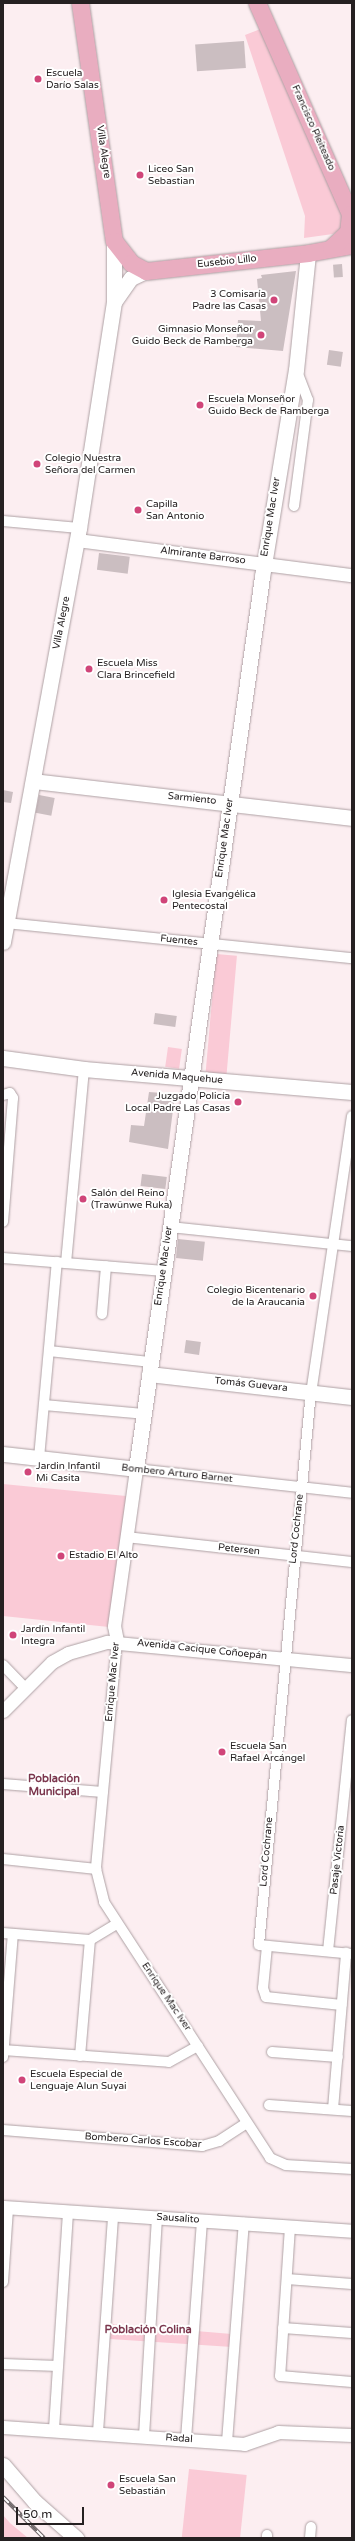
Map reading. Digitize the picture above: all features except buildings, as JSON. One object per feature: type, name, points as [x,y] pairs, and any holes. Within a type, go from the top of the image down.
[{"type":"main road","name":"Villa Alegre","points":[[3,942],[78,534],[114,302],[114,241],[80,3]]},
{"type":"main road","name":"Francisco Pleiteado","points":[[257,3],[349,207],[350,227],[331,248]]},
{"type":"main road","points":[[114,241],[127,260],[146,271]]},
{"type":"main road","name":"Eusebio Lillo","points":[[146,271],[308,253],[352,245]]},
{"type":"main road","name":"Enrique Mac Iver","points":[[136,1469],[264,564],[296,370],[308,253]]},
{"type":"main road","name":"Villa Alegre","points":[[114,302],[131,278],[146,271]]},
{"type":"main road","name":"Sarmiento","points":[[33,781],[352,818]]},
{"type":"main road","name":"Avenida Maquehue","points":[[3,1058],[84,1069],[352,1092]]},
{"type":"main road","name":"Tomás Guevara","points":[[150,1368],[352,1397]]},
{"type":"main road","name":"Bombero Arturo Barnet","points":[[3,1454],[136,1469]]},
{"type":"main road","points":[[3,2465],[35,2502],[76,2538]]},
{"type":"street","name":"Enrique Mac Iver","points":[[294,506],[308,400],[296,370]]},
{"type":"street","name":"Almirante Barroso","points":[[3,521],[351,577]]},
{"type":"street","name":"Fuentes","points":[[6,923],[352,958]]},
{"type":"street","points":[[39,1458],[49,1352],[84,1069]]},
{"type":"street","points":[[3,1222],[8,1117],[13,1098],[6,1094]]},
{"type":"street","name":"Lord Cochrane","points":[[342,2006],[269,1998],[263,1988],[263,1945],[284,1658],[294,1556],[312,1392],[335,1244],[352,1116]]},
{"type":"street","points":[[170,1227],[352,1246]]},
{"type":"street","points":[[3,1258],[164,1271]]},
{"type":"street","points":[[102,1314],[106,1266]]},
{"type":"street","points":[[49,1352],[150,1368]]},
{"type":"street","points":[[44,1405],[144,1414]]},
{"type":"street","name":"Enrique Mac Iver","points":[[136,1469],[114,1626],[117,1641],[96,1869],[101,1894],[117,1924],[247,2123]]},
{"type":"street","name":"Bombero Arturo Barnet","points":[[136,1469],[352,1493]]},
{"type":"street","name":"Petersen","points":[[126,1537],[352,1562]]},
{"type":"street","name":"Avenida Cacique Coñoepán","points":[[3,1711],[45,1667],[68,1653],[117,1641],[352,1665]]},
{"type":"street","points":[[3,1666],[25,1688]]},
{"type":"street","name":"Pasaje Victoria","points":[[328,1951],[352,1720]]},
{"type":"street","points":[[3,1784],[103,1792]]},
{"type":"street","points":[[3,1859],[96,1869]]},
{"type":"street","points":[[117,1924],[90,1940],[8,1933],[3,2052],[169,2062],[198,2046]]},
{"type":"street","points":[[80,2056],[90,1940]]},
{"type":"street","points":[[263,1945],[349,1953],[342,2006],[333,2109]]},
{"type":"street","points":[[272,2052],[338,2057]]},
{"type":"street","points":[[268,2105],[352,2111]]},
{"type":"street","points":[[247,2123],[270,2158],[278,2163],[352,2169]]},
{"type":"street","name":"Bombero Carlos Escobar","points":[[3,2130],[202,2146],[219,2141],[247,2123]]},
{"type":"street","points":[[3,2282],[6,2208]]},
{"type":"street","name":"Sausalito","points":[[6,2208],[352,2231]]},
{"type":"street","points":[[54,2429],[68,2212]]},
{"type":"street","points":[[98,2432],[113,2215]]},
{"type":"street","points":[[144,2436],[157,2218]]},
{"type":"street","points":[[186,2439],[202,2221]]},
{"type":"street","points":[[227,2442],[244,2224]]},
{"type":"street","points":[[290,2227],[280,2376],[352,2382]]},
{"type":"street","points":[[287,2279],[352,2284]]},
{"type":"street","points":[[283,2328],[352,2333]]},
{"type":"street","points":[[3,2364],[58,2366]]},
{"type":"street","name":"Radal","points":[[3,2427],[98,2432],[244,2444],[288,2431],[352,2435]]},
{"type":"street","points":[[310,2538],[311,2527]]},
{"type":"shaded area","points":[[263,28],[344,208],[341,229],[333,234],[304,238],[305,216],[245,35]]},
{"type":"shaded area","points":[[216,954],[237,956],[227,1074],[206,1073]]},
{"type":"shaded area","points":[[168,1047],[182,1049],[179,1069],[165,1067]]},
{"type":"shaded area","name":"Estadio El Alto","points":[[3,1484],[126,1496],[109,1627],[3,1616]]},
{"type":"shaded area","points":[[111,2324],[232,2334],[232,2347],[110,2339]]},
{"type":"shaded area","points":[[189,2469],[247,2475],[240,2538],[182,2538]]},
{"type":"shaded area","points":[[3,2515],[10,2523],[28,2538],[4,2538]]},
{"type":"railway","points":[[3,2497],[44,2538]]},
{"type":"place","name":"Escuela Darío Salas","points":[[38,79]]},
{"type":"place","name":"Liceo San Sebastian","points":[[140,175]]},
{"type":"place","name":"3 Comisaría Padre las Casas","points":[[274,300]]},
{"type":"place","name":"Gimnasio Monseñor Guido Beck de Ramberga","points":[[261,335]]},
{"type":"place","name":"Escuela Monseñor Guido Beck de Ramberga","points":[[200,405]]},
{"type":"place","name":"Colegio Nuestra Señora del Carmen","points":[[37,464]]},
{"type":"place","name":"Capilla San Antonio","points":[[138,510]]},
{"type":"place","name":"Escuela Miss Clara Brincefield","points":[[89,669]]},
{"type":"place","name":"Iglesia Evangélica Pentecostal","points":[[164,900]]},
{"type":"place","name":"Juzgado Policía Local Padre Las Casas","points":[[238,1102]]},
{"type":"place","name":"Salón del Reino (Trawünwe Ruka)","points":[[83,1199]]},
{"type":"place","name":"Colegio Bicentenario de la Araucania","points":[[313,1296]]},
{"type":"place","name":"Jardin Infantil Mi Casita","points":[[28,1472]]},
{"type":"place","name":"Estadio El Alto","points":[[61,1556]]},
{"type":"place","name":"Jardín Infantil Integra","points":[[13,1635]]},
{"type":"place","name":"Escuela San Rafael Arcángel","points":[[222,1752]]},
{"type":"place","name":"Escuela Especial de Lenguaje Alun Suyai","points":[[22,2080]]},
{"type":"place","name":"Escuela San Sebastián","points":[[111,2485]]},
{"type":"district","name":"Población Municipal","points":[[54,1786]]},
{"type":"district","name":"Población Colina","points":[[148,2330]]}]
